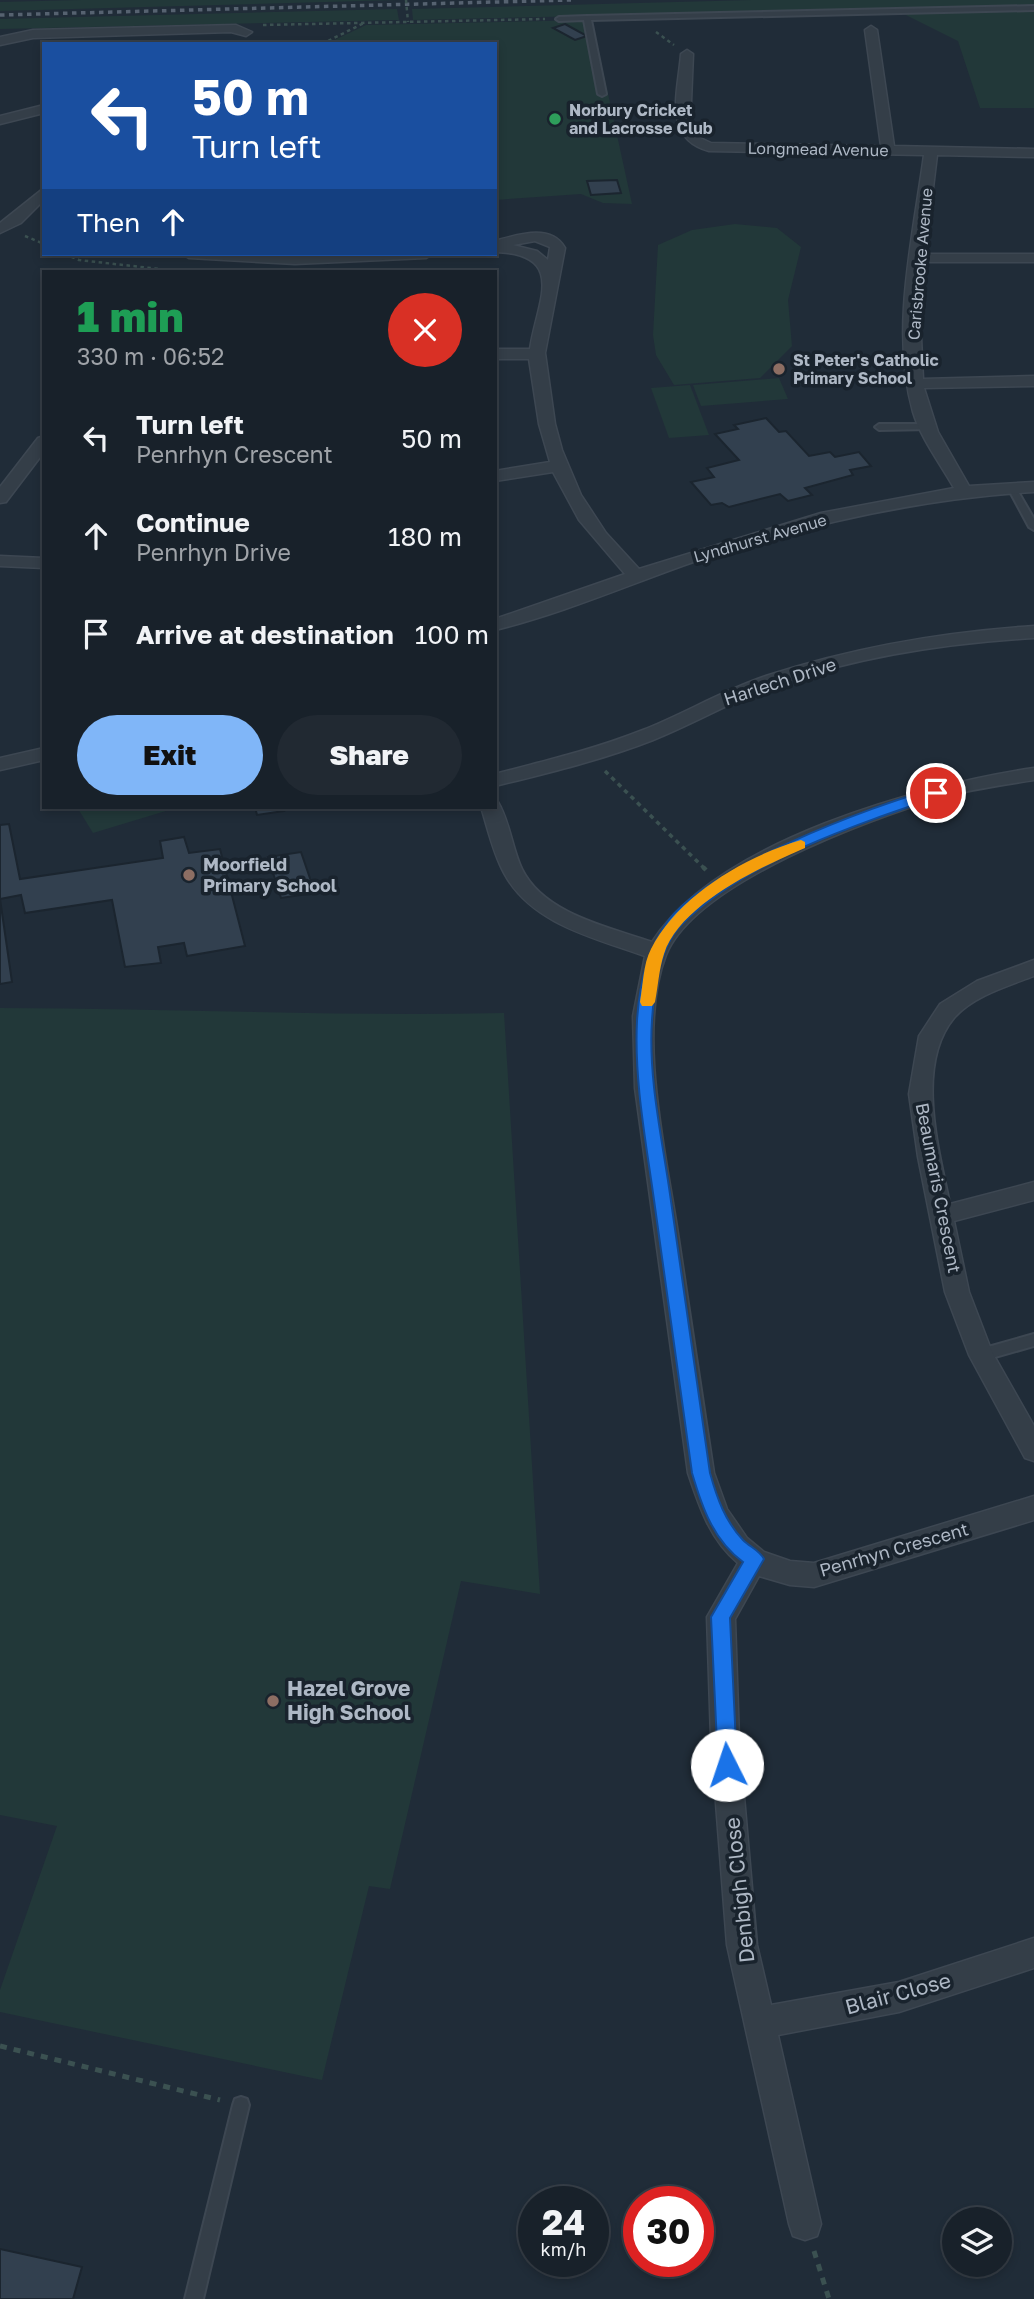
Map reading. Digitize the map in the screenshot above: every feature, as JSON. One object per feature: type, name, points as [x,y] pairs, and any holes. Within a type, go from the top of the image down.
[{"type":"street","points":[[0,41],[50,33],[232,28],[246,32]]},
{"type":"street","points":[[871,30],[888,149]]},
{"type":"street","name":"Longmead Avenue","points":[[687,54],[684,126],[691,139],[709,147],[1034,153]]},
{"type":"street","points":[[0,120],[42,110]]},
{"type":"street","name":"Carisbrooke Avenue","points":[[931,151],[919,258],[915,380],[929,427],[964,491]]},
{"type":"street","points":[[0,229],[16,220],[42,193]]},
{"type":"street","points":[[497,245],[521,237],[548,238],[558,248],[537,354],[545,414],[557,466],[590,527],[637,577]]},
{"type":"street","points":[[497,246],[522,251],[536,257],[548,269],[551,284]]},
{"type":"street","points":[[220,256],[282,260],[378,256]]},
{"type":"street","points":[[919,258],[1034,258]]},
{"type":"street","points":[[497,354],[537,354]]},
{"type":"street","points":[[915,380],[1034,381]]},
{"type":"street","points":[[0,498],[42,444]]},
{"type":"street","points":[[497,476],[557,466]]},
{"type":"street","name":"Lyndhurst Avenue","points":[[497,624],[722,546],[780,530],[964,491],[1034,488]]},
{"type":"street","points":[[0,561],[42,563]]},
{"type":"street","name":"Harlech Drive","points":[[497,779],[589,755],[667,727],[737,692],[810,669],[881,651],[1034,632]]},
{"type":"street","points":[[0,765],[42,754]]},
{"type":"street","points":[[492,809],[514,874],[528,894],[547,909],[657,952],[674,923],[722,885],[757,863],[882,811],[936,793],[1034,774]]},
{"type":"street","name":"Penrhyn Crescent","points":[[657,952],[644,1021],[646,1075],[701,1473],[713,1513],[737,1547],[754,1559],[791,1575],[814,1575],[1034,1508]]},
{"type":"street","name":"Beaumaris Crescent","points":[[1034,968],[985,986],[948,1010],[930,1036],[920,1094],[929,1157],[957,1292],[981,1355],[1034,1450]]},
{"type":"street","points":[[943,1215],[1034,1191]]},
{"type":"street","name":"Denbigh Close","points":[[754,1559],[721,1617],[725,1739],[742,1945],[805,2224]]},
{"type":"street","name":"Blair Close","points":[[759,2023],[899,1997],[1034,1953]]},
{"type":"lane","points":[[559,19],[1034,8]]},
{"type":"lane","points":[[587,18],[602,94]]},
{"type":"lane","points":[[879,427],[929,427]]},
{"type":"lane","points":[[1012,488],[1034,527]]},
{"type":"lane","points":[[981,1355],[1034,1340]]},
{"type":"lane","points":[[194,2299],[241,2105]]},
{"type":"path","points":[[406,0],[408,22]]},
{"type":"path","points":[[636,17],[687,54]]},
{"type":"path","points":[[408,22],[405,22],[559,19]]},
{"type":"path","points":[[246,32],[260,25],[408,22]]},
{"type":"path","points":[[326,42],[365,23]]},
{"type":"path","points":[[70,256],[79,260],[168,270]]},
{"type":"path","points":[[791,383],[915,380]]},
{"type":"path","points":[[589,755],[722,885]]},
{"type":"path","points":[[0,2046],[241,2105]]},
{"type":"path","points":[[805,2224],[829,2299]]},
{"type":"green space","points":[[399,0],[0,11],[0,2]]},
{"type":"green space","points":[[751,0],[1034,0],[1034,6],[413,20],[412,9]]},
{"type":"green space","points":[[1034,8],[1034,108],[980,108],[958,41],[898,11]]},
{"type":"green space","points":[[397,9],[399,20],[0,29],[0,19]]},
{"type":"green space","name":"Norbury Cricket and Lacrosse Club","points":[[592,20],[632,204],[603,203],[581,194],[497,200],[497,42],[330,42],[366,25]]},
{"type":"green space","points":[[735,224],[777,228],[801,247],[788,300],[792,346],[760,378],[674,385],[656,355],[653,335],[658,245],[692,230]]},
{"type":"green space","points":[[779,378],[788,399],[701,406],[693,385]]},
{"type":"green space","points":[[690,385],[709,435],[669,438],[651,388]]},
{"type":"green space","points":[[78,809],[172,809],[93,833]]},
{"type":"green space","name":"Hazel Grove High School","points":[[0,1008],[378,1014],[504,1013],[540,1594],[461,1581],[390,1889],[369,1886],[322,2080],[0,2012],[0,1990],[57,1826],[0,1815]]},
{"type":"building","points":[[565,24],[587,36],[575,40],[553,28]]},
{"type":"building","points":[[617,180],[621,193],[591,195],[587,181]]},
{"type":"building","points":[[766,418],[779,432],[786,431],[809,456],[830,452],[835,457],[859,452],[871,466],[850,470],[853,475],[805,488],[812,495],[788,501],[780,494],[729,507],[722,503],[711,505],[691,482],[714,477],[707,468],[739,460],[715,434],[738,429],[734,425]]},
{"type":"building","points":[[256,809],[284,811],[257,815]]},
{"type":"building","points":[[9,824],[20,879],[163,858],[160,841],[184,837],[189,853],[220,849],[245,946],[187,956],[184,943],[158,947],[161,963],[125,967],[112,900],[25,913],[21,895],[0,899],[0,825]]},
{"type":"building","points":[[301,852],[315,893],[281,898],[268,857]]},
{"type":"building","points":[[0,899],[12,982],[0,984]]},
{"type":"building","points":[[0,2249],[82,2267],[73,2299],[0,2299]]},
{"type":"railway","points":[[0,15],[571,0]]},
{"type":"slow traffic","points":[[647,1002],[657,952],[674,923],[715,889],[757,863],[801,845]]},
{"type":"place","name":"Norbury Cricket and Lacrosse Club","points":[[555,119]]},
{"type":"place","name":"St Peter's Catholic Primary School","points":[[779,369]]},
{"type":"place","name":"Moorfield Primary School","points":[[189,875]]},
{"type":"place","name":"Hazel Grove High School","points":[[273,1701]]},
{"type":"route","points":[[727,1765],[721,1617],[754,1559],[737,1547],[713,1513],[701,1473],[649,1103],[644,1021],[653,966],[657,952],[674,923],[715,889],[757,863],[882,811],[936,793]]}]
